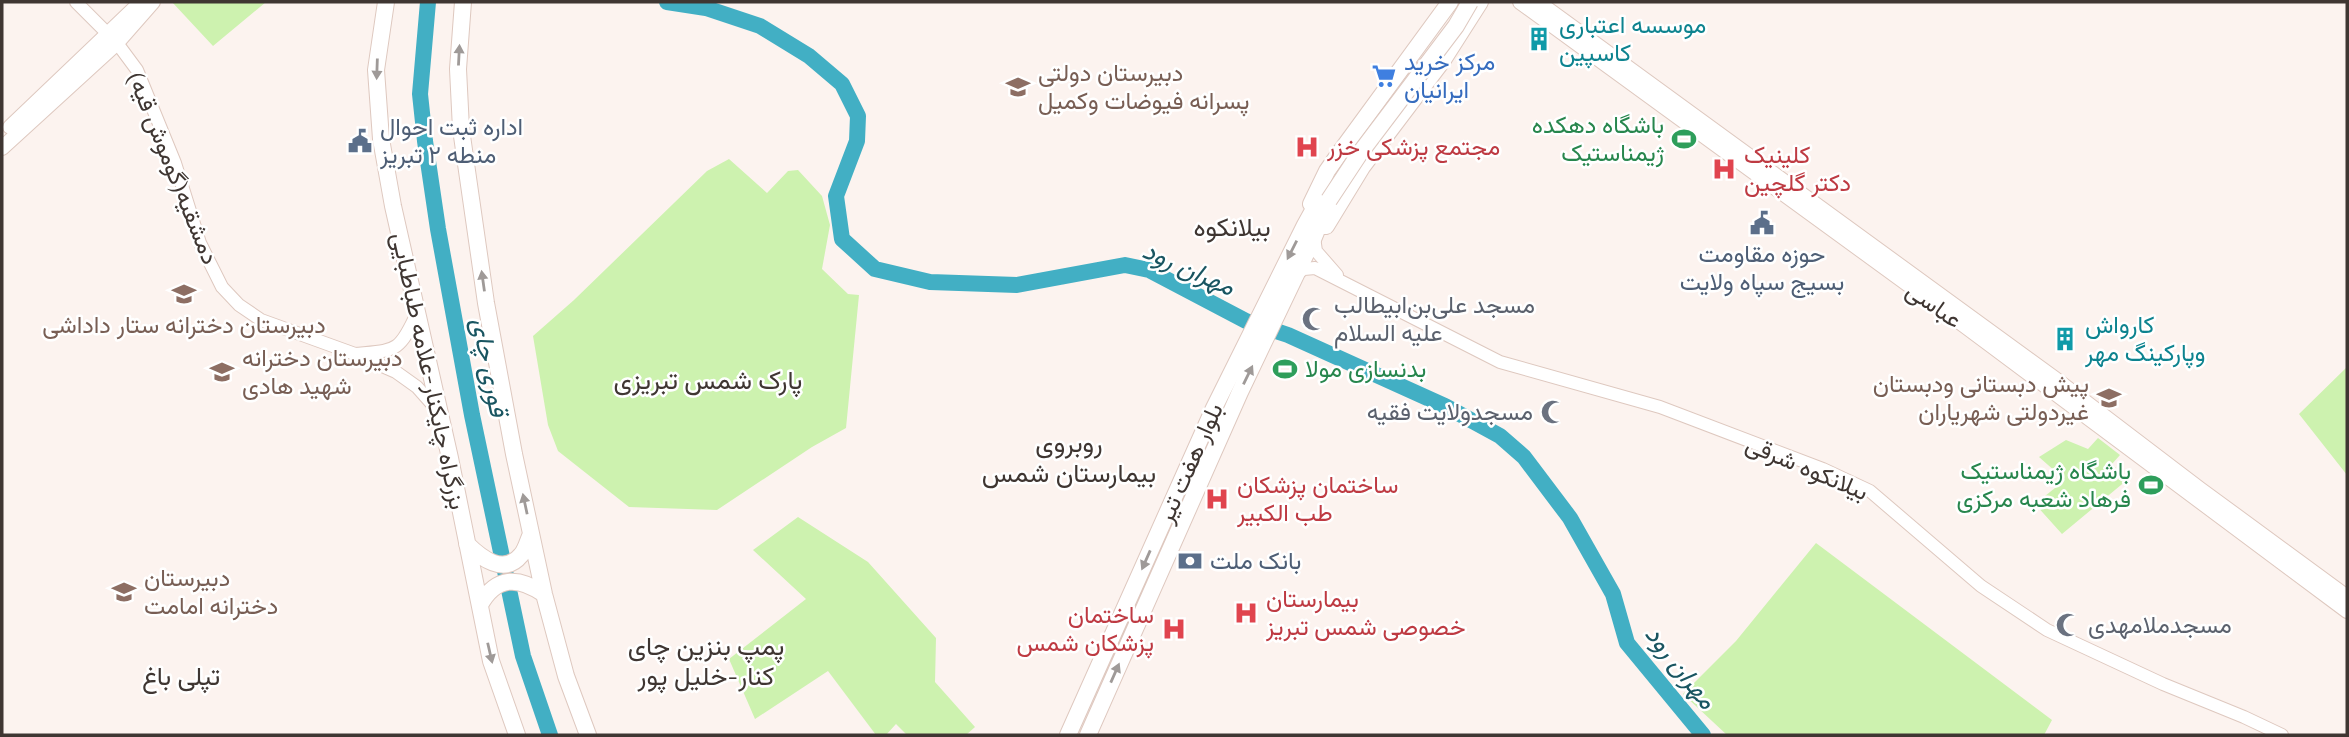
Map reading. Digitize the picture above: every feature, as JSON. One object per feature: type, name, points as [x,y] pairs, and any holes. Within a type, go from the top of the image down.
[{"type":"highway","name":"بزرگراه چایکنار-علامه طباطبایی","points":[[386,2],[376,70],[381,139],[491,661],[517,735]]},
{"type":"highway","points":[[464,2],[458,69],[461,129],[486,303],[544,594],[566,676],[588,735]]},
{"type":"highway","points":[[1308,218],[1312,198],[1327,172],[1450,2]]},
{"type":"highway","points":[[1325,198],[1341,165],[1460,2]]},
{"type":"highway","points":[[1325,198],[1456,26],[1470,2]]},
{"type":"highway","points":[[1314,237],[1325,228],[1362,167],[1420,91],[1480,2]]},
{"type":"highway","points":[[1398,74],[1416,74],[1420,91]]},
{"type":"highway","name":"بلوار هفت تیر","points":[[1088,735],[1272,308],[1308,218],[1325,198]]},
{"type":"highway","name":"بلوار هفت تیر","points":[[1272,308],[1296,274],[1314,237],[1325,198]]},
{"type":"highway","name":"بلوار هفت تیر","points":[[1068,735],[1214,408],[1254,345]]},
{"type":"highway","points":[[467,544],[480,557],[494,565],[511,562],[521,555],[531,534]]},
{"type":"highway","points":[[480,605],[496,584],[516,581],[530,584],[544,594]]},
{"type":"main road","name":"دمشقیه(گوموش قیه)","points":[[76,2],[112,38],[137,70],[174,163],[200,243],[222,287],[239,305],[261,320],[396,372],[417,387],[440,413]]},
{"type":"main road","points":[[2,148],[112,38],[141,2]]},
{"type":"main road","points":[[2,135],[153,2]]},
{"type":"main road","name":"عباسى","points":[[1520,2],[2307,574],[2347,597]]},
{"type":"main road","name":"عباسى","points":[[1538,2],[2054,378],[2307,574],[2347,611]]},
{"type":"main road","name":"بیلانکوه شرقی","points":[[1314,237],[1316,251],[1339,278]]},
{"type":"main road","name":"بیلانکوه شرقی","points":[[1296,274],[1304,269],[1315,268],[1500,362],[1660,407],[1823,469],[1870,491],[1981,586],[2047,630],[2282,735]]},
{"type":"main road","points":[[355,354],[392,351],[406,339],[417,313]]},
{"type":"green space","points":[[172,2],[266,2],[213,46]]},
{"type":"green space","name":"پارک شمس تبریزی","points":[[729,159],[767,193],[788,171],[798,170],[822,196],[830,225],[822,269],[848,294],[859,295],[846,428],[812,447],[717,510],[629,507],[558,451],[548,425],[533,336],[707,171]]},
{"type":"green space","points":[[2347,367],[2347,475],[2299,414]]},
{"type":"green space","points":[[2098,438],[2120,455],[2112,464],[2127,480],[2062,534],[2035,504],[2065,480],[2039,457],[2066,440],[2088,449]]},
{"type":"green space","points":[[798,517],[868,562],[936,638],[935,682],[975,727],[966,735],[907,735],[896,724],[886,735],[876,735],[828,671],[755,719],[729,659],[806,599],[753,550]]},
{"type":"green space","points":[[1816,543],[2052,720],[2044,735],[1727,735],[1683,694],[1736,641]]},
{"type":"waterway","name":"قوری چای","points":[[428,2],[420,94],[438,229],[472,415],[523,656],[550,735]]},
{"type":"waterway","name":"مهران رود","points":[[667,2],[706,8],[760,26],[809,56],[842,84],[858,116],[857,141],[836,196],[842,239],[875,269],[930,282],[1017,285],[1125,265],[1149,270],[1246,321],[1288,335],[1445,406],[1500,436],[1524,457],[1570,518],[1613,594],[1627,643],[1703,735]]},
{"type":"place","name":"موسسه اعتباری کاسپین","points":[[1539,39]]},
{"type":"place","name":"مرکز خرید ایرانیان","points":[[1384,76]]},
{"type":"place","name":"دبیرستان دولتی پسرانه فیوضات وکمیل","points":[[1018,87]]},
{"type":"place","name":"باشگاه دهکده ژیمناستیک","points":[[1684,139]]},
{"type":"place","name":"اداره ثبت احوال منطه ۲ تبریز","points":[[360,141]]},
{"type":"place","name":"مجتمع پزشکی خزر","points":[[1307,147]]},
{"type":"place","name":"کلینیک دکتر گلچین","points":[[1724,169]]},
{"type":"place","name":"حوزه مقاومت بسیج سپاه ولایت","points":[[1762,223]]},
{"type":"place","name":"دبیرستان دخترانه ستار داداشی","points":[[184,294]]},
{"type":"place","name":"مسجد علی‌بن‌ابیطالب علیه السلام","points":[[1314,319]]},
{"type":"place","name":"کارواش وپارکینگ مهر","points":[[2065,339]]},
{"type":"place","name":"بدنسازی مولا","points":[[1285,369]]},
{"type":"place","name":"دبیرستان دخترانه شهید هادی","points":[[222,372]]},
{"type":"place","name":"پیش دبستانی ودبستان غیردولتی شهریاران","points":[[2109,398]]},
{"type":"place","name":"مسجدولایت فقیه","points":[[1553,412]]},
{"type":"place","name":"باشگاه ژیمناستیک فرهاد شعبه مرکزی","points":[[2151,485]]},
{"type":"place","name":"ساختمان پزشکان طب الکبیر","points":[[1217,499]]},
{"type":"place","name":"بانک ملت","points":[[1190,561]]},
{"type":"place","name":"دبیرستان دخترانه امامت","points":[[124,592]]},
{"type":"place","name":"بیمارستان خصوصی شمس تبریز","points":[[1246,613]]},
{"type":"place","name":"مسجدملامهدی","points":[[2068,625]]},
{"type":"place","name":"ساختمان پزشکان شمس","points":[[1174,629]]},
{"type":"district","name":"بیلانکوه","points":[[1232,227]]},
{"type":"district","name":"پارک شمس تبریزی","points":[[708,380]]},
{"type":"district","name":"روبروی بیمارستان شمس","points":[[1069,458]]},
{"type":"district","name":"پمپ بنزین چای کنار-خلیل پور","points":[[706,661]]},
{"type":"district","name":"تپلی باغ","points":[[181,676]]}]
